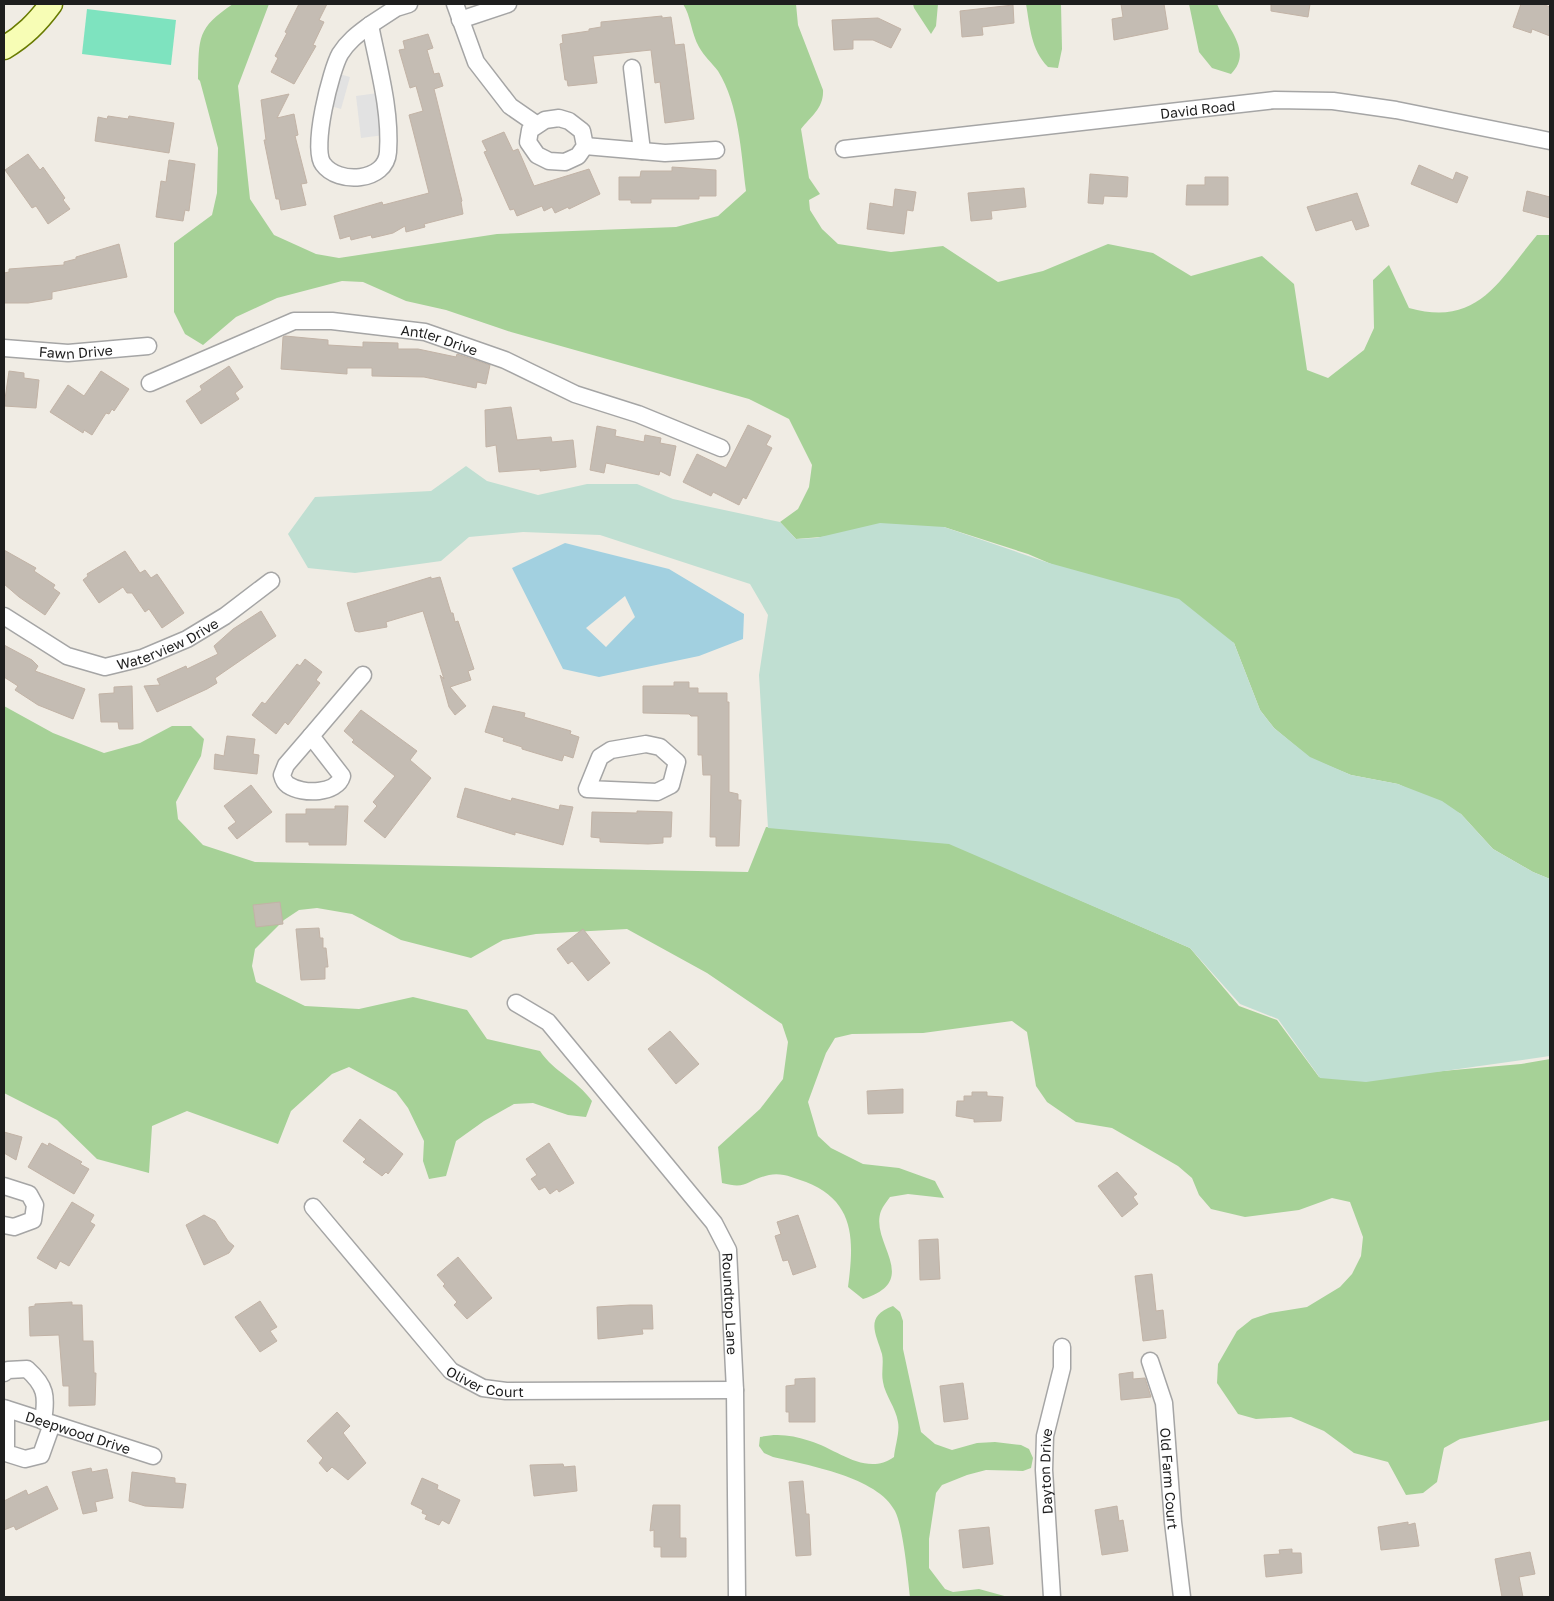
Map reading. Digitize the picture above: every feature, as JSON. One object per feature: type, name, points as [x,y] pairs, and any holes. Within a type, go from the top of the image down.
[{"type":"street","points":[[4,48],[20,39],[34,26],[51,4]]},
{"type":"street","points":[[370,25],[386,108],[388,153],[385,165],[376,173],[362,177],[350,177],[333,173],[322,163],[318,150],[319,129],[339,56],[350,39],[370,25],[396,8],[409,4]]},
{"type":"street","points":[[455,4],[476,62],[510,106],[536,124]]},
{"type":"street","points":[[460,20],[508,4]]},
{"type":"street","points":[[632,68],[642,151]]},
{"type":"street","name":"David Road","points":[[844,149],[1276,100],[1333,100],[1396,110],[1550,141]]},
{"type":"street","points":[[559,118],[569,121],[582,131],[585,146],[578,156],[565,162],[549,161],[537,155],[528,142],[530,130],[536,124],[545,120],[559,118]]},
{"type":"street","points":[[585,146],[665,153],[716,150]]},
{"type":"street","name":"Antler Drive","points":[[150,383],[294,321],[332,321],[425,332],[505,360],[575,394],[638,414],[722,448]]},
{"type":"street","name":"Fawn Drive","points":[[4,348],[68,353],[148,346]]},
{"type":"street","name":"Waterview Drive","points":[[4,616],[67,656],[105,666],[142,658],[187,639],[225,616],[271,581]]},
{"type":"street","points":[[310,736],[364,675]]},
{"type":"street","points":[[646,744],[660,747],[677,762],[671,785],[657,792],[587,789],[600,757],[611,750],[646,744]]},
{"type":"street","name":"Roundtop Lane","points":[[516,1003],[548,1022],[714,1223],[728,1250],[735,1390],[737,1597]]},
{"type":"street","points":[[4,1186],[29,1194],[36,1205],[32,1220],[14,1227],[4,1225]]},
{"type":"street","name":"Oliver Court","points":[[313,1207],[451,1371],[484,1388],[506,1391],[735,1390]]},
{"type":"street","name":"Dayton Drive","points":[[1052,1597],[1044,1470],[1045,1436],[1062,1368],[1062,1347]]},
{"type":"street","name":"Old Farm Court","points":[[1150,1361],[1164,1403],[1173,1522],[1182,1597]]},
{"type":"street","points":[[4,1373],[8,1370],[27,1369],[40,1381],[46,1402],[48,1422],[41,1454],[25,1459],[6,1453],[5,1409]]},
{"type":"street","name":"Deepwood Drive","points":[[5,1409],[153,1456]]},
{"type":"green space","points":[[233,4],[269,4],[238,86],[250,199],[274,235],[316,254],[339,258],[497,234],[676,227],[718,216],[746,191],[738,129],[731,99],[725,84],[718,71],[699,47],[683,4],[796,4],[798,25],[823,90],[819,107],[801,129],[809,178],[820,194],[809,200],[810,210],[822,229],[838,244],[891,252],[943,246],[998,282],[1043,271],[1108,244],[1153,253],[1191,276],[1262,256],[1294,284],[1307,370],[1328,378],[1364,350],[1374,328],[1373,280],[1389,265],[1409,308],[1433,312],[1453,311],[1470,306],[1498,284],[1537,235],[1550,235],[1550,879],[1533,872],[1493,849],[1461,814],[1398,784],[1351,775],[1310,758],[1274,728],[1260,710],[1234,643],[1028,554],[944,527],[796,539],[780,522],[798,509],[809,487],[812,465],[789,419],[749,399],[511,332],[446,310],[406,301],[363,282],[342,281],[277,298],[236,317],[203,345],[185,334],[174,312],[174,243],[212,215],[217,193],[218,148],[198,79],[200,43],[206,27],[221,12]]},
{"type":"green space","points":[[913,4],[938,4],[936,26],[931,34],[914,8]]},
{"type":"green space","points":[[1026,4],[1061,4],[1062,49],[1058,68],[1048,67],[1038,53],[1030,30]]},
{"type":"green space","points":[[1189,4],[1217,4],[1239,48],[1240,57],[1231,74],[1212,68],[1199,52]]},
{"type":"green space","points":[[87,9],[176,20],[171,65],[82,54]]},
{"type":"green space","points":[[466,466],[487,481],[538,495],[587,484],[637,484],[673,499],[780,522],[796,539],[816,538],[880,523],[944,527],[1049,563],[1179,599],[1234,643],[1260,710],[1274,728],[1310,757],[1351,775],[1398,784],[1442,801],[1461,814],[1493,849],[1533,872],[1550,879],[1550,1056],[1366,1082],[1320,1078],[1278,1019],[1240,1004],[1190,948],[949,844],[768,828],[759,675],[768,615],[750,584],[600,535],[523,532],[469,537],[441,561],[355,573],[308,568],[288,534],[315,497],[431,491]]},
{"type":"green space","points":[[4,706],[53,733],[104,753],[140,743],[172,726],[191,726],[204,739],[201,756],[176,802],[178,819],[203,845],[255,862],[748,872],[766,827],[940,839],[1190,948],[1239,1006],[1277,1020],[1319,1077],[1353,1079],[1521,1064],[1550,1059],[1550,1420],[1460,1439],[1444,1448],[1437,1482],[1423,1493],[1406,1495],[1388,1462],[1354,1453],[1324,1431],[1291,1417],[1256,1419],[1238,1414],[1217,1383],[1218,1364],[1237,1331],[1252,1319],[1270,1313],[1307,1307],[1340,1287],[1352,1274],[1361,1256],[1363,1237],[1350,1202],[1332,1198],[1299,1210],[1245,1217],[1211,1209],[1199,1195],[1192,1178],[1178,1166],[1112,1128],[1076,1122],[1047,1102],[1036,1086],[1027,1032],[1012,1021],[923,1033],[852,1034],[835,1038],[826,1053],[808,1102],[818,1136],[831,1148],[863,1164],[899,1168],[935,1181],[944,1198],[908,1194],[890,1197],[881,1211],[879,1223],[892,1271],[889,1282],[881,1291],[863,1299],[848,1287],[851,1239],[848,1225],[843,1212],[834,1200],[822,1190],[806,1182],[779,1174],[761,1177],[742,1185],[722,1183],[718,1147],[760,1109],[783,1079],[788,1042],[782,1024],[707,973],[627,929],[536,934],[503,940],[471,958],[401,940],[352,914],[317,908],[299,910],[284,920],[255,949],[252,966],[256,982],[305,1006],[359,1009],[413,997],[467,1010],[487,1039],[540,1051],[552,1065],[586,1093],[592,1101],[586,1117],[568,1115],[533,1103],[514,1104],[484,1121],[456,1141],[446,1176],[429,1179],[423,1161],[424,1141],[408,1108],[396,1092],[349,1067],[332,1074],[291,1111],[278,1144],[187,1111],[152,1126],[149,1173],[97,1159],[57,1120],[4,1093]]},
{"type":"green space","points":[[893,1306],[900,1312],[903,1321],[903,1349],[921,1432],[935,1444],[952,1450],[977,1443],[995,1442],[1021,1445],[1029,1449],[1033,1458],[1031,1468],[1023,1471],[986,1470],[942,1485],[936,1493],[929,1539],[929,1568],[945,1589],[953,1592],[979,1589],[1008,1597],[910,1597],[905,1552],[898,1518],[886,1499],[874,1489],[858,1481],[840,1474],[773,1457],[764,1453],[759,1446],[760,1437],[785,1435],[810,1441],[862,1463],[873,1464],[894,1457],[898,1422],[882,1379],[882,1354],[874,1326],[878,1315]]},
{"type":"shaded area","points":[[329,71],[350,77],[341,109],[321,103]]},
{"type":"shaded area","points":[[378,93],[384,135],[361,138],[356,96]]},
{"type":"water","points":[[565,543],[669,569],[744,614],[743,639],[699,656],[599,677],[563,669],[512,568]],"holes":[[[625,596],[635,617],[606,647],[586,628]]]},
{"type":"building","points":[[299,4],[327,4],[319,20],[324,22],[313,45],[316,46],[294,84],[271,72],[278,58],[275,56]]},
{"type":"building","points":[[1121,4],[1164,4],[1168,29],[1114,40],[1112,19],[1123,17]]},
{"type":"building","points":[[1271,4],[1310,4],[1308,17],[1271,11]]},
{"type":"building","points":[[1521,4],[1542,4],[1550,7],[1550,36],[1532,29],[1531,33],[1513,27]]},
{"type":"building","points":[[1013,5],[1014,23],[982,27],[983,35],[962,37],[960,11]]},
{"type":"building","points":[[662,16],[662,18],[671,17],[675,45],[684,44],[694,119],[665,123],[660,82],[655,83],[651,50],[593,56],[597,83],[568,86],[567,80],[565,80],[560,44],[563,43],[562,35],[589,31],[589,29],[601,27],[601,22]]},
{"type":"building","points":[[878,18],[901,29],[891,48],[873,40],[853,40],[853,49],[834,50],[832,20]]},
{"type":"building","points":[[428,34],[433,48],[427,50],[434,74],[439,73],[443,86],[434,89],[462,201],[463,214],[424,224],[425,227],[406,232],[405,226],[393,233],[372,238],[371,235],[351,240],[350,236],[340,239],[334,216],[382,202],[383,205],[429,193],[409,115],[423,111],[416,86],[410,88],[399,50],[405,49],[403,41]]},
{"type":"building","points":[[289,94],[277,118],[294,114],[298,135],[295,136],[307,183],[301,184],[306,205],[281,210],[279,199],[276,199],[264,140],[266,140],[261,100]]},
{"type":"building","points":[[108,116],[128,119],[129,116],[174,123],[169,153],[95,141],[98,117],[107,119]]},
{"type":"building","points":[[504,132],[513,151],[518,149],[534,186],[589,169],[600,194],[569,209],[568,207],[555,213],[552,207],[544,211],[542,206],[517,216],[514,209],[510,210],[484,152],[487,151],[482,141]]},
{"type":"building","points":[[28,154],[40,170],[43,167],[65,198],[63,200],[70,209],[48,224],[36,206],[32,208],[5,170]]},
{"type":"building","points":[[169,160],[195,164],[189,211],[185,210],[183,221],[156,217],[161,181],[166,182]]},
{"type":"building","points":[[1419,165],[1453,180],[1456,172],[1468,177],[1457,203],[1411,184]]},
{"type":"building","points":[[672,167],[716,170],[716,196],[699,196],[699,199],[651,199],[651,203],[631,203],[631,200],[619,200],[619,177],[640,177],[641,171],[672,171]]},
{"type":"building","points":[[1090,174],[1128,177],[1127,197],[1104,196],[1103,204],[1088,203]]},
{"type":"building","points":[[1205,177],[1228,177],[1228,205],[1186,205],[1187,185],[1205,185]]},
{"type":"building","points":[[1024,188],[1026,207],[991,211],[992,219],[971,221],[968,193]]},
{"type":"building","points":[[895,189],[916,192],[913,211],[907,210],[904,234],[867,229],[870,203],[893,207]]},
{"type":"building","points":[[1527,191],[1550,197],[1550,218],[1523,211]]},
{"type":"building","points":[[1357,193],[1369,226],[1356,230],[1352,220],[1316,231],[1307,207]]},
{"type":"building","points":[[119,244],[127,277],[52,292],[52,299],[28,303],[4,303],[4,273],[9,272],[9,269],[64,265],[64,262],[76,259],[76,257]]},
{"type":"building","points":[[283,337],[328,340],[328,345],[363,347],[363,342],[398,343],[398,349],[418,349],[456,357],[457,354],[490,365],[486,384],[477,382],[476,388],[424,377],[372,376],[372,368],[347,368],[347,374],[281,369]]},
{"type":"building","points":[[229,366],[243,387],[235,393],[239,399],[201,424],[186,401],[202,390],[200,386]]},
{"type":"building","points":[[9,371],[24,373],[24,378],[39,380],[36,408],[4,406]]},
{"type":"building","points":[[101,371],[129,389],[114,411],[112,409],[109,414],[106,413],[92,435],[84,430],[83,433],[50,412],[68,385],[84,396]]},
{"type":"building","points":[[511,407],[517,440],[551,437],[552,442],[573,440],[576,467],[540,471],[540,469],[499,472],[496,445],[486,447],[485,410]]},
{"type":"building","points":[[748,425],[771,436],[766,445],[772,448],[746,499],[743,497],[739,505],[713,492],[711,496],[683,482],[697,454],[726,468]]},
{"type":"building","points":[[597,426],[616,430],[615,436],[644,442],[645,435],[661,438],[660,443],[676,446],[670,476],[660,471],[659,475],[606,463],[604,473],[590,470]]},
{"type":"building","points":[[4,550],[36,568],[34,571],[55,585],[53,588],[60,593],[45,615],[4,584]]},
{"type":"building","points":[[125,551],[140,573],[145,570],[151,578],[157,574],[184,613],[162,628],[149,609],[145,612],[132,593],[127,593],[123,587],[99,603],[83,580],[88,576],[87,574]]},
{"type":"building","points":[[431,577],[431,579],[440,577],[451,613],[453,613],[455,622],[458,621],[474,669],[468,671],[471,680],[450,687],[466,706],[455,715],[449,707],[440,675],[444,679],[423,611],[386,622],[387,627],[359,632],[355,631],[347,603]]},
{"type":"building","points":[[261,611],[276,636],[215,678],[217,683],[157,712],[144,686],[160,685],[157,679],[186,666],[187,669],[218,654],[214,646],[233,629]]},
{"type":"building","points":[[4,645],[32,660],[38,666],[35,671],[85,689],[73,719],[38,705],[15,690],[18,686],[4,677]]},
{"type":"building","points":[[305,659],[322,672],[316,680],[320,683],[288,725],[285,722],[276,734],[252,715],[262,702],[265,704],[297,664],[300,666]]},
{"type":"building","points":[[674,682],[689,682],[689,688],[698,688],[698,693],[727,693],[727,702],[729,702],[729,792],[738,794],[738,800],[741,800],[739,846],[716,846],[716,837],[710,837],[711,775],[703,775],[702,755],[698,755],[698,716],[691,716],[689,714],[643,713],[643,686],[674,686]]},
{"type":"building","points":[[132,686],[133,729],[119,729],[118,722],[101,722],[99,694],[114,693],[114,687]]},
{"type":"building","points":[[493,706],[525,713],[524,717],[571,731],[570,734],[579,737],[573,758],[564,755],[562,761],[522,749],[522,747],[503,741],[504,738],[485,732]]},
{"type":"building","points":[[361,710],[417,751],[410,760],[431,778],[385,838],[364,821],[377,806],[373,802],[395,776],[352,742],[354,740],[344,731]]},
{"type":"building","points":[[227,736],[255,739],[253,754],[259,755],[257,774],[214,769],[215,754],[224,756]]},
{"type":"building","points":[[251,785],[272,812],[237,839],[228,828],[236,822],[224,806]]},
{"type":"building","points":[[465,788],[511,801],[512,798],[559,810],[560,805],[573,807],[563,845],[515,832],[515,835],[457,817]]},
{"type":"building","points":[[335,806],[348,806],[346,845],[309,845],[309,842],[286,842],[286,814],[306,814],[306,809],[335,809]]},
{"type":"building","points":[[637,811],[672,812],[671,837],[663,837],[663,843],[648,844],[600,842],[600,838],[591,837],[592,812],[637,813]]},
{"type":"building","points":[[280,902],[283,924],[256,927],[253,905]]},
{"type":"building","points":[[319,928],[320,938],[323,938],[323,948],[326,948],[328,967],[325,967],[325,979],[301,980],[296,929]]},
{"type":"building","points":[[583,929],[610,963],[588,981],[572,961],[568,964],[557,949]]},
{"type":"building","points":[[670,1031],[699,1064],[676,1084],[648,1049]]},
{"type":"building","points":[[903,1089],[903,1113],[868,1114],[867,1091]]},
{"type":"building","points":[[972,1092],[987,1092],[987,1096],[1003,1097],[1001,1121],[974,1122],[974,1119],[956,1116],[957,1101],[964,1101],[964,1096],[972,1096]]},
{"type":"building","points":[[360,1119],[403,1154],[388,1174],[386,1172],[382,1176],[363,1162],[366,1159],[343,1141]]},
{"type":"building","points":[[4,1132],[22,1137],[16,1160],[4,1153]]},
{"type":"building","points":[[42,1143],[48,1146],[49,1143],[82,1162],[80,1164],[89,1169],[74,1194],[28,1167]]},
{"type":"building","points":[[549,1143],[574,1183],[559,1192],[557,1189],[550,1194],[545,1187],[539,1190],[531,1179],[537,1175],[526,1159]]},
{"type":"building","points":[[1117,1172],[1137,1194],[1133,1197],[1138,1204],[1122,1217],[1098,1186]]},
{"type":"building","points":[[72,1202],[94,1215],[90,1222],[95,1225],[69,1266],[60,1261],[56,1269],[37,1258]]},
{"type":"building","points":[[204,1215],[215,1221],[228,1241],[234,1246],[229,1253],[204,1265],[186,1225]]},
{"type":"building","points":[[798,1215],[816,1267],[793,1275],[788,1260],[783,1261],[775,1236],[781,1234],[777,1222]]},
{"type":"building","points":[[938,1239],[940,1279],[920,1280],[919,1240]]},
{"type":"building","points":[[458,1257],[492,1298],[467,1319],[454,1305],[457,1302],[443,1286],[445,1284],[437,1275]]},
{"type":"building","points":[[1152,1274],[1156,1311],[1163,1310],[1166,1338],[1143,1341],[1135,1276]]},
{"type":"building","points":[[260,1301],[277,1327],[270,1331],[277,1341],[260,1352],[235,1317]]},
{"type":"building","points":[[72,1302],[72,1305],[82,1305],[83,1341],[93,1341],[94,1373],[96,1373],[95,1405],[69,1406],[69,1386],[63,1386],[59,1335],[30,1336],[29,1307],[35,1306],[35,1304]]},
{"type":"building","points":[[652,1305],[653,1329],[642,1329],[643,1334],[598,1339],[597,1307]]},
{"type":"building","points":[[1133,1372],[1133,1379],[1145,1378],[1151,1397],[1121,1400],[1119,1374]]},
{"type":"building","points":[[815,1378],[815,1422],[789,1422],[789,1412],[786,1412],[786,1386],[795,1385],[795,1379]]},
{"type":"building","points":[[963,1383],[968,1419],[944,1422],[940,1386]]},
{"type":"building","points":[[337,1412],[350,1426],[343,1433],[366,1463],[348,1480],[332,1467],[327,1472],[319,1463],[323,1458],[307,1441]]},
{"type":"building","points":[[563,1464],[564,1467],[575,1466],[577,1491],[534,1496],[530,1465]]},
{"type":"building","points":[[91,1468],[92,1472],[107,1469],[113,1498],[95,1502],[97,1511],[83,1514],[72,1472]]},
{"type":"building","points":[[132,1472],[175,1478],[175,1483],[186,1484],[183,1508],[145,1506],[129,1501]]},
{"type":"building","points":[[422,1478],[438,1485],[437,1489],[460,1500],[449,1524],[442,1520],[439,1525],[425,1519],[427,1515],[422,1513],[423,1510],[411,1504]]},
{"type":"building","points":[[803,1481],[806,1514],[809,1514],[811,1555],[796,1556],[789,1482]]},
{"type":"building","points":[[47,1486],[58,1509],[16,1530],[14,1526],[4,1530],[4,1501],[26,1490],[28,1495]]},
{"type":"building","points":[[653,1505],[680,1505],[680,1538],[686,1538],[686,1557],[661,1557],[661,1547],[654,1547],[654,1530],[650,1531]]},
{"type":"building","points":[[1117,1506],[1119,1521],[1123,1520],[1128,1551],[1102,1555],[1095,1510]]},
{"type":"building","points":[[1408,1522],[1408,1525],[1415,1523],[1419,1546],[1381,1550],[1378,1527]]},
{"type":"building","points":[[989,1527],[993,1564],[963,1568],[959,1530]]},
{"type":"building","points":[[1292,1549],[1292,1553],[1301,1553],[1302,1573],[1266,1577],[1264,1555],[1280,1554],[1279,1550]]},
{"type":"building","points":[[1530,1552],[1535,1574],[1519,1577],[1523,1597],[1502,1597],[1495,1559]]}]
